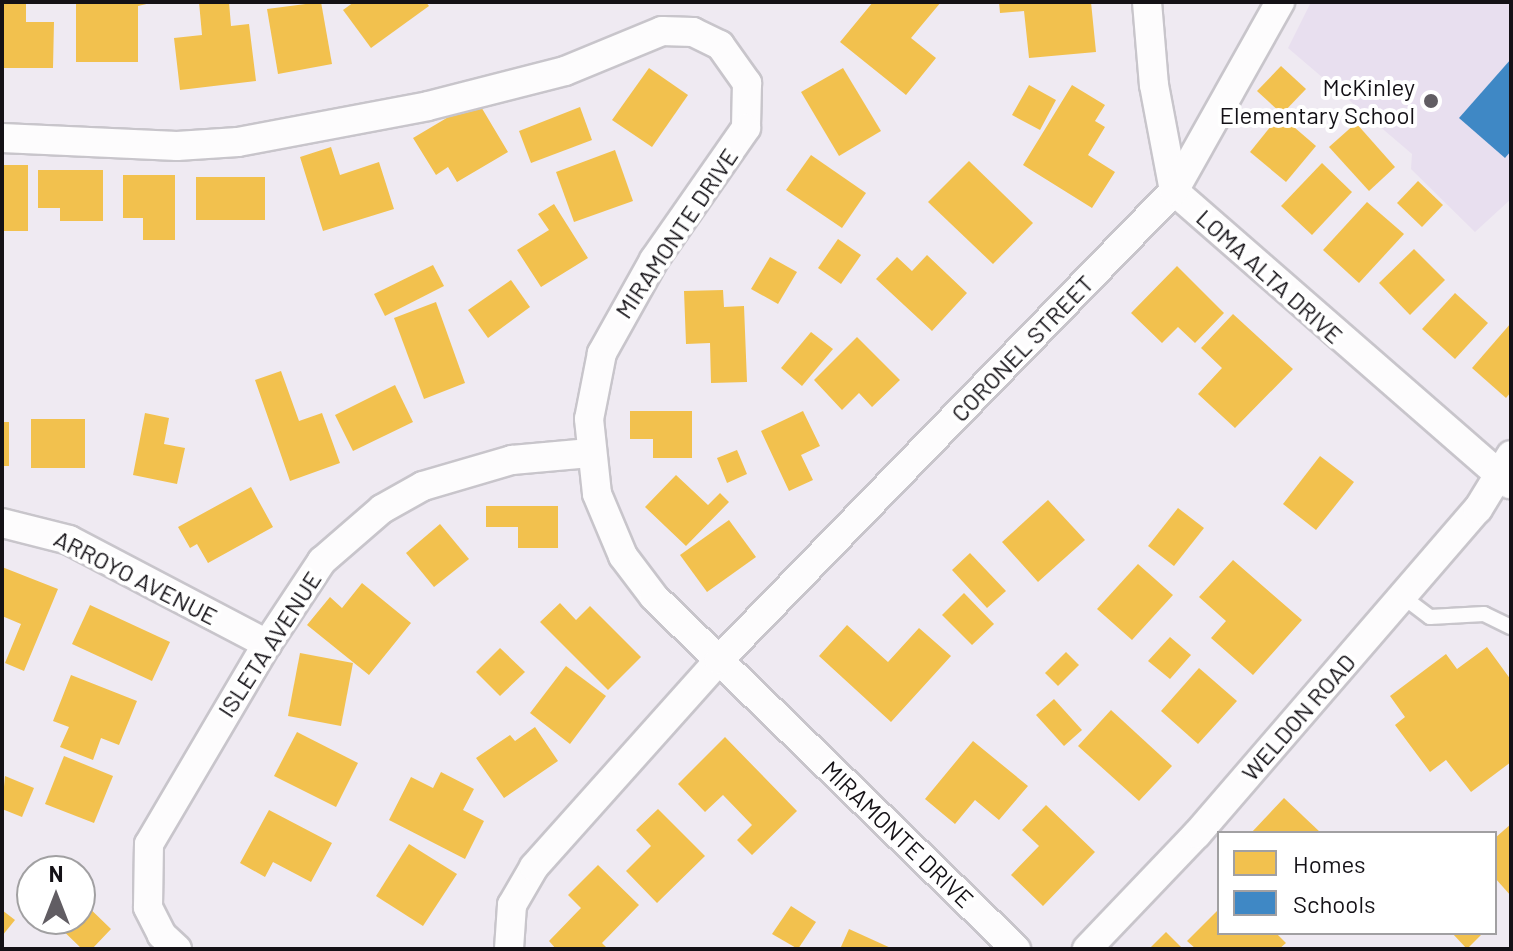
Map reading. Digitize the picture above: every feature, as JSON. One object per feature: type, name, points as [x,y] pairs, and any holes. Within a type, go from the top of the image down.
[{"type":"street","name":"LOMA ALTA DRIVE","points":[[1147,2],[1154,85],[1174,191],[1505,471]]},
{"type":"street","name":"CORONEL STREET","points":[[719,660],[1174,191],[1280,2]]},
{"type":"street","name":"MIRAMONTE DRIVE","points":[[2,138],[177,146],[238,142],[428,106],[550,75],[662,31],[708,37],[732,56],[747,83],[746,128],[614,323],[593,385],[590,453],[597,494],[623,556],[654,597],[1016,949]]},
{"type":"street","name":"ISLETA AVENUE","points":[[177,949],[162,935],[148,907],[145,859],[149,844],[267,644],[322,561],[382,509],[467,469],[590,453]]},
{"type":"street","name":"WELDON ROAD","points":[[1087,949],[1197,834],[1478,509],[1505,471]]},
{"type":"street","name":"ARROYO AVENUE","points":[[2,523],[69,540],[267,644]]},
{"type":"street","points":[[509,949],[512,905],[534,867],[719,660]]},
{"type":"lane","points":[[1402,596],[1430,617],[1484,614],[1511,627]]},
{"type":"shaded area","name":"McKinley Elementary School","points":[[1311,2],[1511,2],[1511,199],[1475,232],[1411,169],[1412,154],[1288,48]]},
{"type":"building: Homes","points":[[2,2],[26,2],[26,22],[54,22],[53,68],[2,68]]},
{"type":"building: Homes","points":[[76,2],[155,2],[138,6],[138,62],[76,62]]},
{"type":"building: Homes","points":[[199,2],[229,2],[231,26],[249,24],[256,81],[180,90],[174,38],[202,35]]},
{"type":"building: Homes","points":[[321,2],[332,64],[278,74],[267,9]]},
{"type":"building: Homes","points":[[354,2],[426,2],[429,6],[371,48],[343,10]]},
{"type":"building: Homes","points":[[873,2],[941,2],[911,38],[936,58],[906,95],[840,42]]},
{"type":"building: Homes","points":[[999,2],[1091,2],[1096,52],[1029,58],[1024,11],[1000,13]]},
{"type":"building: Homes","points":[[1281,66],[1306,89],[1282,114],[1257,91]]},
{"type":"building: Homes","points":[[649,68],[688,95],[652,147],[612,120]]},
{"type":"building: Homes","points":[[843,68],[881,131],[839,156],[801,92]]},
{"type":"building: Homes","points":[[1029,85],[1056,100],[1040,130],[1012,115]]},
{"type":"building: Homes","points":[[1072,85],[1105,105],[1095,121],[1105,127],[1088,155],[1115,172],[1092,208],[1023,165]]},
{"type":"building: Homes","points":[[477,100],[508,152],[457,182],[448,167],[436,175],[413,138]]},
{"type":"building: Homes","points":[[580,107],[592,140],[531,163],[519,131]]},
{"type":"building: Homes","points":[[1280,115],[1316,146],[1286,182],[1250,152]]},
{"type":"building: Homes","points":[[1356,123],[1395,167],[1369,191],[1329,147]]},
{"type":"building: Homes","points":[[331,147],[340,175],[379,162],[394,209],[323,231],[300,157]]},
{"type":"building: Homes","points":[[615,150],[633,201],[574,222],[556,172]]},
{"type":"building: Homes","points":[[811,155],[866,193],[842,228],[786,190]]},
{"type":"building: Homes","points":[[969,161],[1033,223],[993,264],[928,202]]},
{"type":"building: Homes","points":[[1322,163],[1352,192],[1312,235],[1281,206]]},
{"type":"building: Homes","points":[[2,165],[28,165],[28,231],[2,231]]},
{"type":"building: Homes","points":[[38,170],[103,170],[103,221],[60,221],[60,208],[38,208]]},
{"type":"building: Homes","points":[[123,175],[175,175],[175,240],[143,240],[143,218],[123,218]]},
{"type":"building: Homes","points":[[196,177],[265,177],[265,220],[196,220]]},
{"type":"building: Homes","points":[[1418,181],[1443,205],[1422,227],[1397,203]]},
{"type":"building: Homes","points":[[1367,202],[1404,234],[1359,283],[1323,250]]},
{"type":"building: Homes","points":[[554,204],[588,258],[541,287],[517,250],[549,230],[538,214]]},
{"type":"building: Homes","points":[[838,239],[861,255],[841,284],[818,268]]},
{"type":"building: Homes","points":[[1414,249],[1445,280],[1410,315],[1379,283]]},
{"type":"building: Homes","points":[[927,255],[967,293],[932,331],[876,279],[897,257],[912,271]]},
{"type":"building: Homes","points":[[770,257],[797,272],[778,304],[751,289]]},
{"type":"building: Homes","points":[[433,265],[444,286],[385,316],[374,294]]},
{"type":"building: Homes","points":[[1177,266],[1224,313],[1195,343],[1178,327],[1162,343],[1131,313]]},
{"type":"building: Homes","points":[[511,280],[530,307],[488,338],[468,310]]},
{"type":"building: Homes","points":[[723,290],[724,307],[744,306],[747,382],[711,383],[710,343],[686,344],[684,291]]},
{"type":"building: Homes","points":[[1455,293],[1488,323],[1455,359],[1422,329]]},
{"type":"building: Homes","points":[[436,302],[465,383],[424,399],[394,318]]},
{"type":"building: Homes","points":[[1233,314],[1293,369],[1235,428],[1198,394],[1222,368],[1201,348]]},
{"type":"building: Homes","points":[[1511,323],[1511,392],[1506,398],[1472,368]]},
{"type":"building: Homes","points":[[811,332],[833,349],[802,386],[781,368]]},
{"type":"building: Homes","points":[[857,337],[900,380],[872,407],[859,393],[842,410],[814,380]]},
{"type":"building: Homes","points":[[281,371],[299,421],[322,413],[340,463],[290,481],[255,380]]},
{"type":"building: Homes","points":[[395,385],[413,422],[353,451],[335,415]]},
{"type":"building: Homes","points":[[630,411],[692,411],[692,458],[653,458],[653,439],[630,439]]},
{"type":"building: Homes","points":[[803,411],[820,446],[801,455],[813,480],[789,491],[761,431]]},
{"type":"building: Homes","points":[[145,413],[169,418],[164,444],[185,448],[177,484],[133,475]]},
{"type":"building: Homes","points":[[31,419],[85,419],[85,468],[31,468]]},
{"type":"building: Homes","points":[[2,422],[9,422],[9,466],[2,466]]},
{"type":"building: Homes","points":[[737,450],[747,474],[727,483],[717,458]]},
{"type":"building: Homes","points":[[1320,456],[1354,482],[1316,530],[1283,504]]},
{"type":"building: Homes","points":[[676,475],[708,505],[720,493],[729,502],[686,546],[645,507]]},
{"type":"building: Homes","points":[[251,487],[273,527],[208,563],[197,544],[190,548],[178,527]]},
{"type":"building: Homes","points":[[1048,500],[1085,540],[1038,582],[1002,542]]},
{"type":"building: Homes","points":[[486,506],[558,506],[558,548],[518,548],[518,527],[486,527]]},
{"type":"building: Homes","points":[[1178,508],[1204,528],[1174,566],[1148,546]]},
{"type":"building: Homes","points":[[729,520],[756,557],[707,592],[680,555]]},
{"type":"building: Homes","points":[[440,524],[469,559],[434,587],[406,553]]},
{"type":"building: Homes","points":[[970,553],[1006,591],[987,608],[952,570]]},
{"type":"building: Homes","points":[[1233,560],[1302,620],[1253,675],[1211,638],[1226,621],[1199,597]]},
{"type":"building: Homes","points":[[1138,564],[1173,595],[1132,640],[1097,609]]},
{"type":"building: Homes","points":[[2,567],[58,589],[24,671],[5,663],[21,624],[2,616]]},
{"type":"building: Homes","points":[[362,583],[411,623],[369,675],[307,625],[330,597],[342,608]]},
{"type":"building: Homes","points":[[964,593],[994,624],[972,645],[942,615]]},
{"type":"building: Homes","points":[[560,603],[576,620],[590,606],[641,657],[608,690],[540,622]]},
{"type":"building: Homes","points":[[90,605],[170,642],[152,681],[72,644]]},
{"type":"building: Homes","points":[[847,625],[888,662],[919,628],[951,656],[891,722],[819,656]]},
{"type":"building: Homes","points":[[1170,637],[1191,655],[1170,679],[1148,661]]},
{"type":"building: Homes","points":[[1487,647],[1511,680],[1511,762],[1471,792],[1446,760],[1430,772],[1395,725],[1405,717],[1390,696],[1446,654],[1457,669]]},
{"type":"building: Homes","points":[[500,648],[525,672],[500,696],[476,672]]},
{"type":"building: Homes","points":[[1066,652],[1079,665],[1058,686],[1045,673]]},
{"type":"building: Homes","points":[[300,653],[353,663],[341,726],[288,716]]},
{"type":"building: Homes","points":[[566,666],[606,696],[570,744],[530,713]]},
{"type":"building: Homes","points":[[1199,668],[1237,701],[1198,744],[1161,711]]},
{"type":"building: Homes","points":[[71,675],[137,701],[119,745],[101,738],[93,760],[60,747],[69,727],[53,721]]},
{"type":"building: Homes","points":[[1054,699],[1082,730],[1064,746],[1036,715]]},
{"type":"building: Homes","points":[[1111,710],[1172,766],[1139,801],[1078,746]]},
{"type":"building: Homes","points":[[535,727],[558,761],[504,798],[476,758],[510,735],[515,741]]},
{"type":"building: Homes","points":[[297,732],[358,763],[336,807],[274,776]]},
{"type":"building: Homes","points":[[725,737],[797,811],[752,855],[737,840],[752,825],[723,795],[705,812],[678,784]]},
{"type":"building: Homes","points":[[973,741],[1028,786],[999,820],[975,800],[955,824],[925,799]]},
{"type":"building: Homes","points":[[64,756],[113,776],[94,823],[45,804]]},
{"type":"building: Homes","points":[[441,772],[474,789],[463,810],[484,821],[465,859],[389,820],[411,777],[433,788]]},
{"type":"building: Homes","points":[[5,776],[34,788],[22,817],[2,809]]},
{"type":"building: Homes","points":[[1284,798],[1319,831],[1253,831]]},
{"type":"building: Homes","points":[[1046,805],[1095,852],[1043,906],[1011,875],[1039,846],[1022,830]]},
{"type":"building: Homes","points":[[658,809],[705,856],[657,903],[626,871],[651,846],[636,830]]},
{"type":"building: Homes","points":[[269,810],[332,843],[311,882],[273,862],[265,877],[240,863]]},
{"type":"building: Homes","points":[[1511,824],[1511,896],[1497,880],[1497,836]]},
{"type":"building: Homes","points":[[409,844],[457,874],[423,926],[376,896]]},
{"type":"building: Homes","points":[[598,865],[639,905],[602,943],[608,949],[556,949],[549,941],[581,908],[568,895]]},
{"type":"building: Homes","points":[[791,906],[816,922],[798,949],[772,934]]},
{"type":"building: Homes","points":[[2,910],[15,920],[2,936]]},
{"type":"building: Homes","points":[[1217,911],[1217,935],[1278,935],[1286,943],[1279,949],[1196,949],[1187,941]]},
{"type":"building: Homes","points":[[96,914],[111,929],[92,949],[82,949],[68,935],[96,935]]},
{"type":"building: Homes","points":[[849,929],[893,949],[840,949]]},
{"type":"building: Homes","points":[[1166,932],[1183,949],[1149,949]]},
{"type":"building: Homes","points":[[1454,935],[1481,935],[1467,949]]},
{"type":"building: Schools","points":[[1511,59],[1511,151],[1505,158],[1459,118]]},
{"type":"place","name":"McKinley Elementary School","points":[[1431,101]]}]
